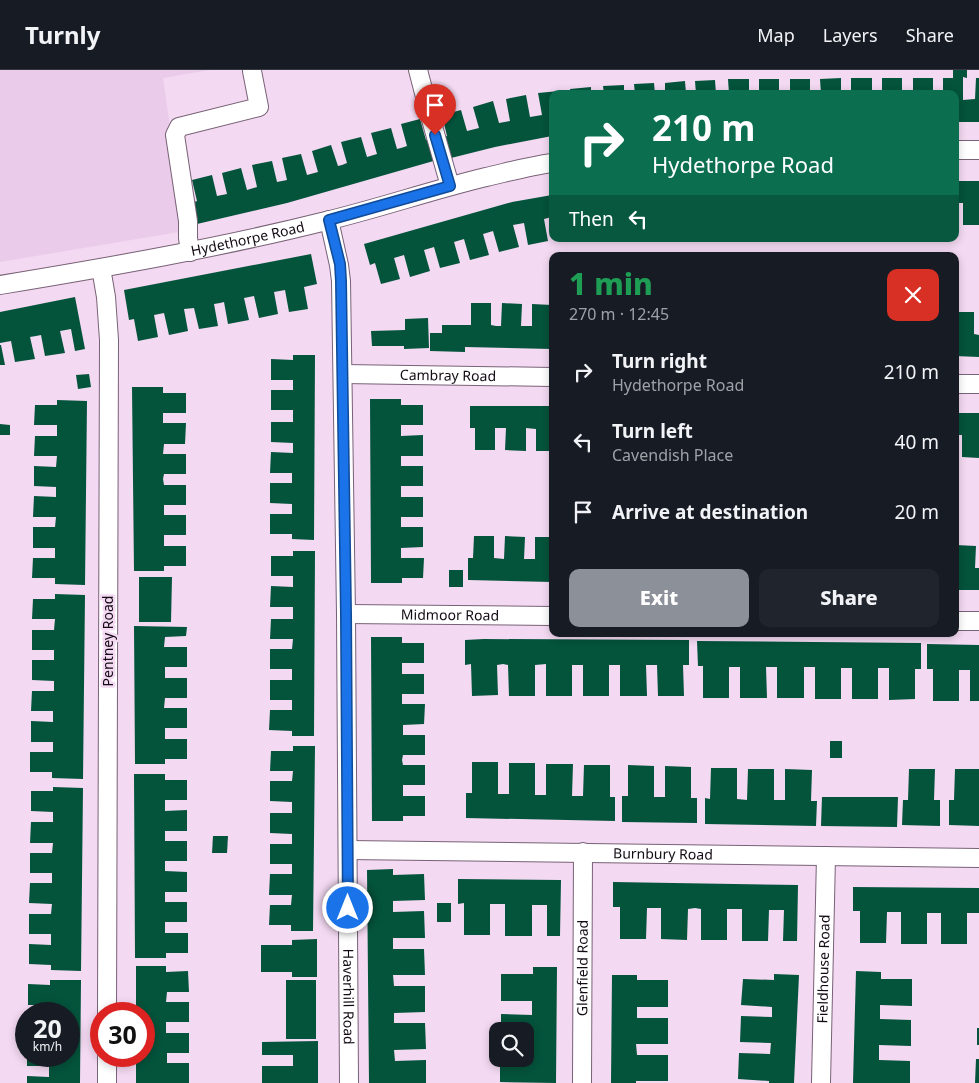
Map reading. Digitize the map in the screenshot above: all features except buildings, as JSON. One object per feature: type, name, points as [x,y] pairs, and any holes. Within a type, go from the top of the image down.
[{"type":"street","points":[[418,70],[450,186]]},
{"type":"street","points":[[190,252],[188,221],[174,135],[178,127],[260,107],[252,71]]},
{"type":"street","points":[[959,150],[979,150]]},
{"type":"street","name":"Hydethorpe Road","points":[[0,285],[190,252],[262,237],[450,186],[549,164]]},
{"type":"street","name":"Haverhill Road","points":[[329,220],[340,264],[341,281],[346,614],[349,1083]]},
{"type":"street","name":"Pentney Road","points":[[101,268],[106,297],[108,340],[107,1002]]},
{"type":"street","name":"Cambray Road","points":[[343,374],[549,377]]},
{"type":"street","points":[[959,384],[979,384]]},
{"type":"street","name":"Midmoor Road","points":[[346,614],[549,616]]},
{"type":"street","points":[[959,621],[979,621]]},
{"type":"street","name":"Burnbury Road","points":[[348,850],[979,858]]},
{"type":"street","name":"Glenfield Road","points":[[582,1083],[583,852]]},
{"type":"street","name":"Fieldhouse Road","points":[[821,1083],[826,856]]},
{"type":"street","points":[[107,1067],[107,1083]]},
{"type":"shaded area","points":[[0,70],[209,70],[163,78],[185,231],[0,262]]},
{"type":"route","points":[[348,908],[341,281],[340,264],[329,220],[450,186],[435,135]]}]
